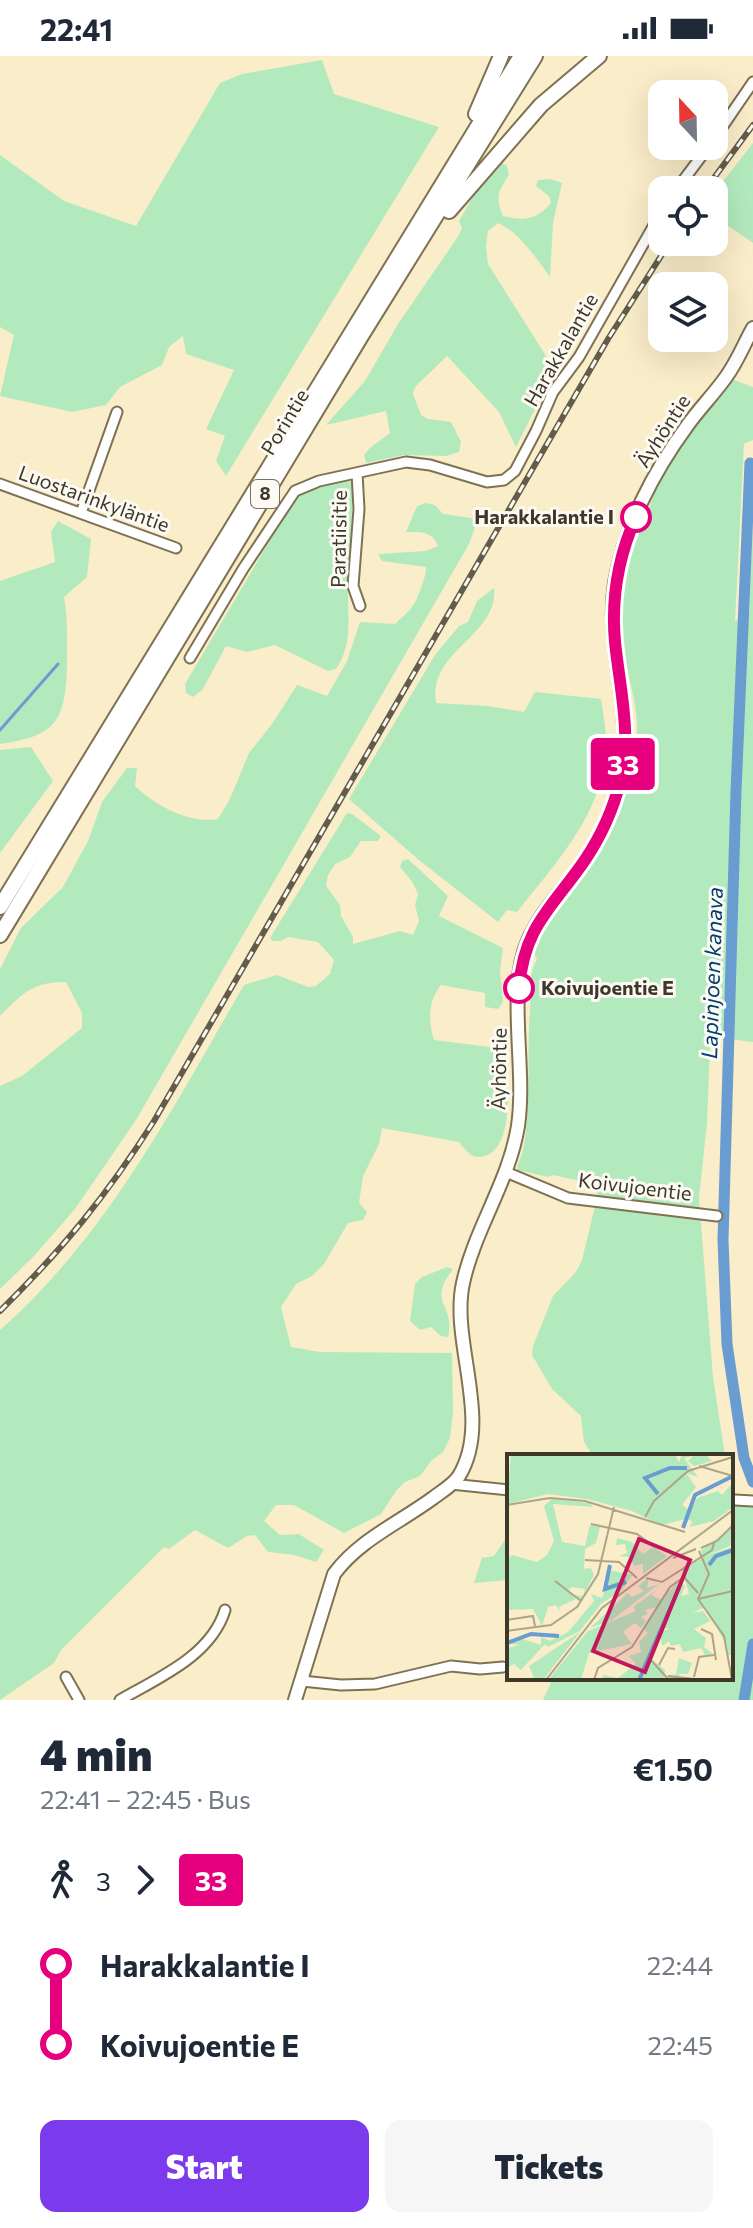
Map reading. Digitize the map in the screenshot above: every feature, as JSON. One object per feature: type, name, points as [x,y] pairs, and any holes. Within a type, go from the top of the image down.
[{"type":"highway","points":[[431,200],[480,106],[501,56]]},
{"type":"highway","name":"Porintie","points":[[0,907],[521,56]]},
{"type":"highway","name":"Porintie","points":[[0,935],[184,627],[535,56]]},
{"type":"highway","points":[[389,291],[448,211],[504,144],[541,105],[599,56]]},
{"type":"main road","name":"Äyhöntie","points":[[451,1484],[459,1475],[463,1463],[471,1424],[470,1388],[461,1324],[462,1288],[478,1235],[513,1157],[519,1122],[519,988],[525,951],[537,923],[597,841],[621,777],[626,727],[615,641],[614,605],[623,547],[668,454],[726,377],[753,328]]},
{"type":"main road","points":[[295,1700],[318,1633],[326,1596],[334,1574],[346,1557],[451,1484]]},
{"type":"street","points":[[728,119],[753,82]]},
{"type":"street","name":"Harakkalantie","points":[[190,658],[243,569],[295,491],[319,481],[406,462],[430,465],[487,482],[497,482],[510,476],[526,452],[553,392],[579,357],[648,236]]},
{"type":"street","points":[[81,513],[117,412]]},
{"type":"street","name":"Paratiisitie","points":[[357,473],[359,509],[353,586],[360,606]]},
{"type":"street","name":"Luostarinkyläntie","points":[[0,484],[176,548]]},
{"type":"street","name":"Koivujoentie","points":[[506,1172],[568,1198],[717,1216]]},
{"type":"street","points":[[451,1484],[507,1490]]},
{"type":"street","points":[[735,1500],[753,1500]]},
{"type":"street","points":[[120,1700],[184,1662],[206,1644],[225,1610]]},
{"type":"street","points":[[302,1681],[375,1684],[451,1666],[480,1669],[503,1667]]},
{"type":"street","points":[[66,1677],[79,1700]]},
{"type":"green space","points":[[322,60],[334,94],[439,127],[226,476],[216,461],[225,436],[206,429],[234,370],[186,354],[183,336],[169,347],[162,365],[120,387],[106,405],[72,412],[0,396],[14,335],[0,327],[0,155],[64,201],[136,226],[220,83],[242,74]]},
{"type":"green space","points":[[753,143],[753,243],[728,226],[727,176]]},
{"type":"green space","points":[[495,159],[507,166],[509,175],[499,194],[503,216],[524,219],[535,216],[551,203],[549,196],[536,186],[538,180],[550,179],[562,183],[553,223],[550,277],[520,239],[498,223],[488,231],[486,246],[488,264],[551,364],[551,372],[541,386],[536,407],[516,447],[499,412],[447,356],[415,387],[413,394],[421,415],[451,422],[461,442],[459,452],[446,456],[404,455],[366,463],[364,455],[390,433],[386,411],[326,425],[365,381],[398,324],[457,238],[462,229],[459,221]]},
{"type":"green space","points":[[726,377],[753,387],[753,440],[744,444],[735,621],[749,617],[753,523],[753,1042],[721,1038],[710,1045],[707,1123],[699,1198],[713,1377],[725,1454],[592,1454],[584,1442],[581,1416],[552,1389],[532,1355],[553,1296],[576,1272],[582,1260],[597,1198],[597,1185],[518,1170],[528,1114],[530,986],[537,959],[533,951],[537,937],[572,893],[571,887],[617,810],[632,769],[637,724],[621,629],[623,579],[635,529],[643,526],[668,454]]},
{"type":"green space","points":[[344,480],[353,483],[348,628],[345,649],[336,669],[328,671],[275,645],[247,652],[226,646],[203,689],[193,697],[186,693],[185,684],[295,498],[324,484]]},
{"type":"green space","points":[[426,503],[435,505],[443,514],[478,519],[469,544],[136,1120],[75,1209],[0,1289],[0,1086],[22,1076],[82,1028],[82,1013],[66,982],[45,984],[29,990],[0,1016],[0,969],[21,928],[63,887],[88,841],[102,802],[127,768],[137,768],[135,786],[163,807],[196,819],[218,819],[249,753],[297,685],[327,696],[347,661],[360,622],[395,624],[412,607],[422,586],[426,567],[382,561],[378,554],[426,551],[438,546],[429,535],[406,532],[417,506]]},
{"type":"green space","points":[[58,521],[91,539],[87,577],[64,597],[67,648],[64,700],[54,723],[46,730],[19,741],[0,744],[0,581],[55,562],[51,532]]},
{"type":"green space","points":[[494,588],[493,605],[486,619],[442,669],[436,685],[436,703],[524,712],[535,692],[601,699],[606,737],[605,762],[599,787],[578,831],[517,912],[507,910],[498,922],[420,861],[349,799],[435,655],[459,626],[468,622],[477,601]]},
{"type":"green space","points":[[31,747],[53,781],[0,853],[0,750]]},
{"type":"green space","points":[[347,813],[381,836],[378,841],[361,841],[350,857],[335,864],[328,875],[326,886],[340,905],[341,916],[353,937],[353,944],[400,931],[413,935],[419,921],[415,905],[418,894],[400,867],[402,861],[408,859],[448,896],[439,916],[503,948],[500,971],[503,1002],[498,1009],[485,1007],[485,993],[441,985],[431,1004],[430,1018],[434,1040],[506,1049],[506,1125],[495,1150],[480,1157],[470,1154],[459,1142],[382,1128],[379,1144],[363,1176],[359,1203],[367,1212],[363,1220],[348,1223],[324,1264],[312,1276],[296,1284],[281,1307],[291,1347],[320,1352],[452,1353],[450,1438],[443,1452],[432,1460],[420,1476],[405,1482],[396,1491],[381,1514],[344,1533],[294,1505],[276,1505],[264,1521],[280,1535],[299,1534],[324,1550],[316,1562],[268,1552],[255,1535],[247,1536],[228,1548],[195,1530],[169,1549],[164,1547],[61,1650],[54,1663],[0,1700],[0,1330],[38,1293],[106,1211],[164,1123],[244,985],[277,975],[308,987],[316,986],[330,974],[334,960],[318,942],[288,937],[273,941],[270,938]]},
{"type":"green space","points":[[447,1267],[453,1269],[442,1290],[448,1317],[448,1337],[441,1336],[431,1327],[420,1330],[410,1321],[415,1284],[422,1277]]},
{"type":"green space","points":[[733,1494],[753,1495],[753,1700],[543,1700],[552,1680],[733,1680]]},
{"type":"green space","points":[[507,1537],[507,1580],[474,1583],[482,1558],[494,1556]]},
{"type":"waterway","name":"Lapinjoen kanava","points":[[750,463],[736,791],[723,1240],[727,1344],[744,1458],[753,1482]]},
{"type":"waterway","points":[[0,730],[58,664]]},
{"type":"waterway","name":"Lapinjoen kanava","points":[[744,1700],[753,1644]]},
{"type":"railway","points":[[715,176],[753,125]]},
{"type":"railway","points":[[0,1311],[83,1220],[154,1121],[608,339],[661,256]]},
{"type":"bus line","name":"33","points":[[519,988],[521,967],[531,935],[597,841],[621,777],[626,727],[615,641],[615,584],[623,547],[636,517]]},
{"type":"place","name":"Harakkalantie I","points":[[636,517]]},
{"type":"place","name":"Koivujoentie E","points":[[519,988]]}]
